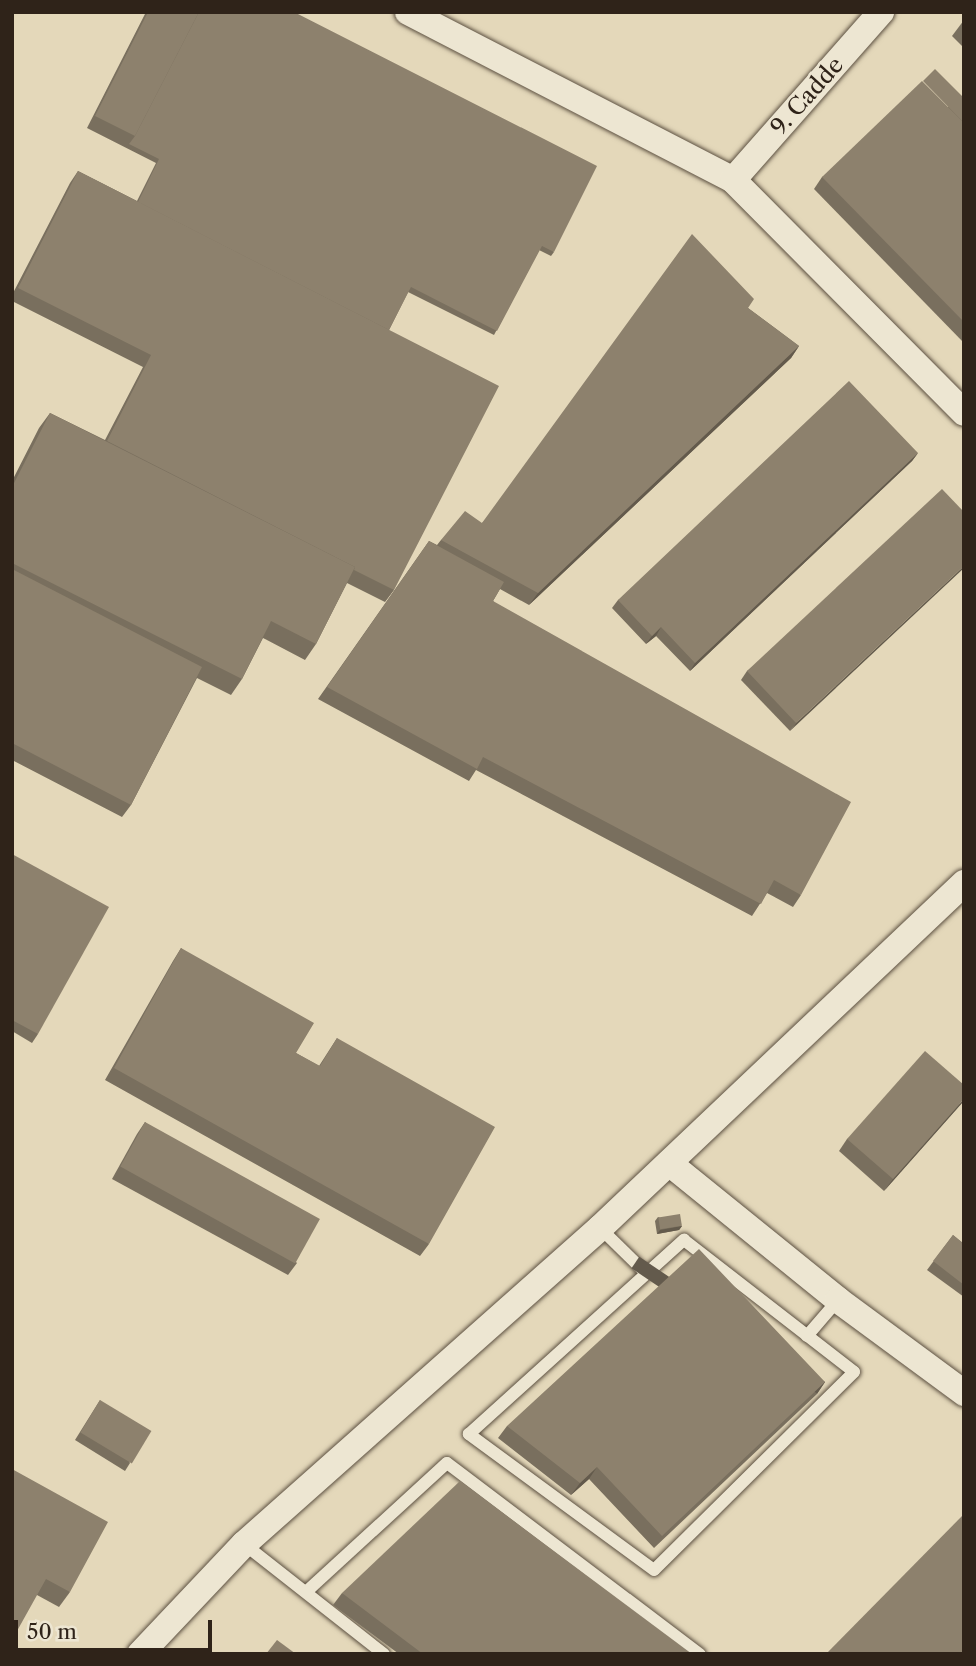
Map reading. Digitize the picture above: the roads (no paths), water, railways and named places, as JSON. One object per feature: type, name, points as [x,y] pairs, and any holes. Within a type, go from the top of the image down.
[{"type":"street","points":[[408,12],[733,180],[964,413]]},
{"type":"street","name":"9. Cadde","points":[[733,180],[881,12]]},
{"type":"street","points":[[140,1654],[244,1544],[600,1228],[964,883]]},
{"type":"street","points":[[668,1163],[838,1300],[964,1393]]},
{"type":"lane","points":[[600,1228],[646,1273]]},
{"type":"lane","points":[[684,1240],[807,1336],[854,1372],[654,1570],[469,1434],[684,1240]]},
{"type":"lane","points":[[807,1336],[838,1300]]},
{"type":"lane","points":[[306,1592],[447,1464],[700,1654]]},
{"type":"lane","points":[[244,1544],[384,1654]]}]
